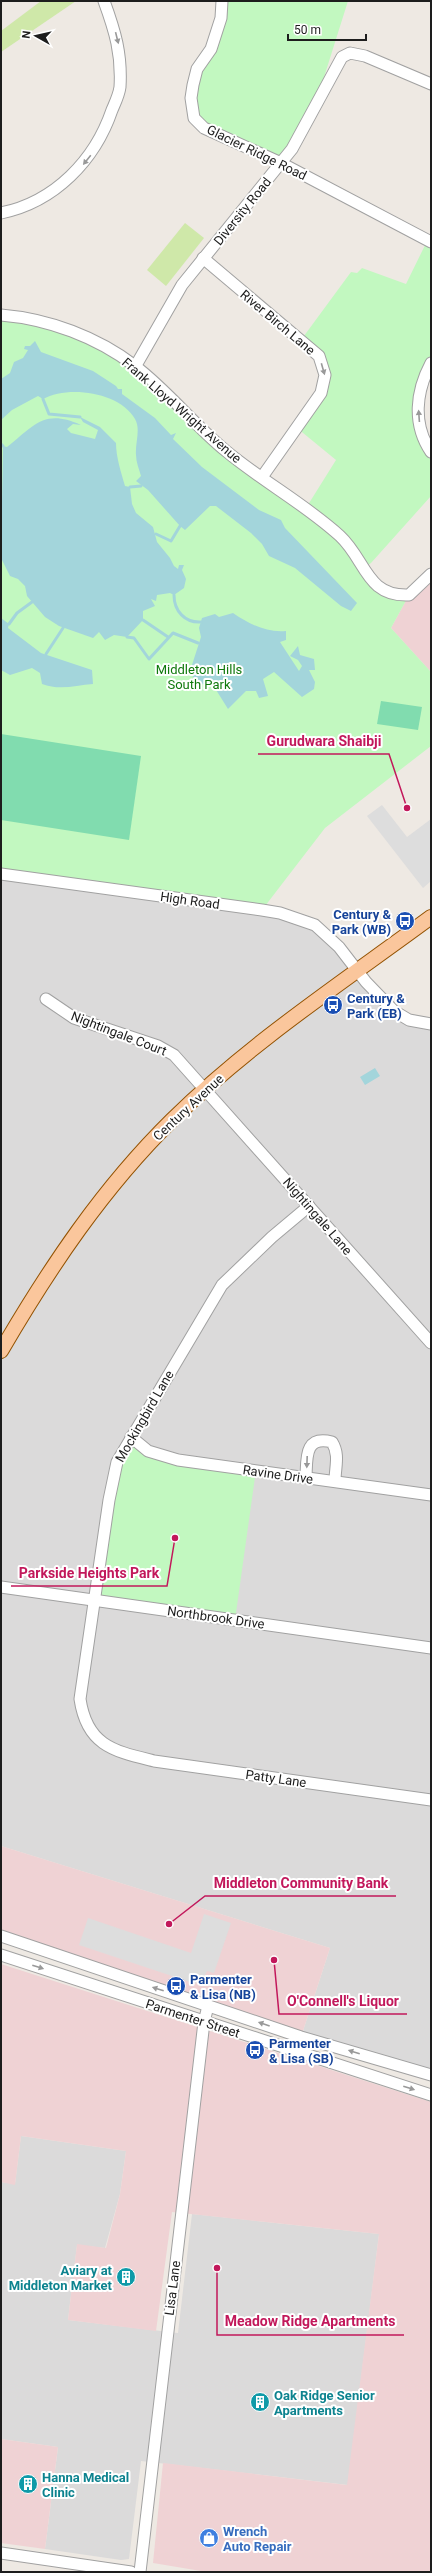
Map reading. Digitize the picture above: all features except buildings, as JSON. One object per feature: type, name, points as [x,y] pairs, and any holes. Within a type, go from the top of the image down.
[{"type":"main road","name":"Century Avenue","points":[[1,1351],[47,1274],[99,1201],[148,1145],[205,1089],[245,1055],[431,917]]},
{"type":"street","points":[[1,213],[27,204],[58,188],[87,160],[105,132],[120,88],[118,40],[104,1]]},
{"type":"street","name":"Glacier Ridge Road","points":[[222,1],[221,18],[211,49],[197,69],[193,85],[191,98],[194,118],[204,128],[281,163],[431,242]]},
{"type":"street","name":"Diversity Road","points":[[135,367],[182,285],[292,150],[342,57],[347,54],[364,56],[431,84]]},
{"type":"street","name":"River Birch Lane","points":[[203,258],[319,356],[325,375],[321,393],[262,477]]},
{"type":"street","name":"Frank Lloyd Wright Avenue","points":[[1,315],[23,317],[72,331],[107,348],[135,367],[226,451],[297,501],[341,537],[379,588],[393,596],[409,595],[431,574]]},
{"type":"street","points":[[431,363],[420,385],[418,398],[419,421],[431,452]]},
{"type":"street","name":"High Road","points":[[1,874],[280,913],[304,920],[321,929],[339,947],[358,971],[394,1011],[409,1020],[431,1024]]},
{"type":"street","name":"Nightingale Court","points":[[46,999],[74,1018],[158,1046],[174,1055],[205,1089]]},
{"type":"street","name":"Nightingale Lane","points":[[205,1089],[431,1343]]},
{"type":"street","name":"Mockingbird Lane","points":[[122,1753],[109,1748],[98,1740],[88,1726],[80,1699],[115,1466],[222,1285],[272,1237],[309,1206]]},
{"type":"street","name":"Ravine Drive","points":[[131,1437],[148,1451],[178,1460],[431,1495]]},
{"type":"street","points":[[306,1477],[310,1446],[319,1440],[325,1440],[332,1442],[338,1456],[335,1481]]},
{"type":"street","name":"Northbrook Drive","points":[[1,1587],[431,1648]]},
{"type":"street","name":"Patty Lane","points":[[122,1753],[154,1761],[431,1800]]},
{"type":"street","name":"Parmenter Street","points":[[1,1936],[301,2037],[431,2075]]},
{"type":"street","name":"Parmenter Street","points":[[1,1955],[431,2095]]},
{"type":"street","name":"Lisa Lane","points":[[140,2572],[204,2022],[208,2006]]},
{"type":"street","points":[[1,2553],[131,2572]]},
{"type":"shaded area","points":[[431,574],[431,672],[391,628],[409,595]]},
{"type":"shaded area","points":[[382,805],[407,837],[431,819],[431,881],[423,888],[367,816]]},
{"type":"shaded area","points":[[1,874],[262,910],[315,925],[394,1011],[431,1024],[431,2074],[301,2037],[330,1948],[1,1846]]},
{"type":"shaded area","points":[[1,1846],[330,1948],[301,2037],[1,1936]]},
{"type":"shaded area","points":[[204,1914],[231,1923],[214,1973],[207,1971],[204,1977],[199,1976],[196,1984],[79,1945],[88,1918],[191,1953]]},
{"type":"shaded area","points":[[1,1964],[431,2102],[431,2572],[207,2572],[153,2563],[163,2463],[347,2485],[379,2234],[172,2212],[156,2331],[68,2320],[77,2244],[106,2248],[120,2194],[126,2151],[21,2136],[15,2185],[1,2182]]},
{"type":"shaded area","points":[[21,2136],[126,2151],[120,2194],[105,2248],[77,2245],[68,2320],[178,2333],[192,2214],[379,2234],[348,2485],[141,2461],[129,2559],[121,2560],[45,2549],[58,2447],[1,2439],[1,2182],[15,2184]]},
{"type":"shaded area","points":[[1,2439],[58,2447],[45,2549],[1,2543]]},
{"type":"green space","points":[[41,1],[76,1],[1,52],[1,31]]},
{"type":"green space","points":[[222,1],[348,1],[314,109],[281,163],[194,118],[193,85],[211,49]]},
{"type":"green space","points":[[185,223],[204,238],[166,286],[147,270]]},
{"type":"green space","name":"Middleton Hills South Park","points":[[431,233],[431,356],[421,375],[414,420],[423,450],[431,460],[431,496],[371,563],[364,568],[379,589],[409,595],[391,628],[431,672],[431,746],[325,828],[262,910],[1,874],[1,315],[23,317],[107,348],[226,451],[306,508],[336,460],[297,428],[321,393],[319,356],[301,340],[351,272],[357,273],[362,268],[406,284]]},
{"type":"green space","points":[[381,701],[422,707],[418,730],[377,724]]},
{"type":"green space","points":[[1,734],[141,756],[129,840],[1,820]]},
{"type":"green space","points":[[131,1437],[148,1451],[256,1470],[235,1620],[95,1600],[109,1500]]},
{"type":"water","points":[[35,341],[41,352],[93,371],[116,386],[118,389],[122,389],[122,394],[155,418],[171,435],[176,433],[173,439],[202,467],[259,510],[281,520],[285,528],[357,603],[351,611],[341,606],[295,568],[269,556],[262,544],[251,533],[216,506],[210,506],[185,530],[180,526],[148,490],[136,481],[141,476],[136,458],[138,427],[135,419],[128,410],[118,403],[106,397],[79,392],[66,392],[43,399],[38,396],[12,410],[1,420],[1,379],[10,373],[14,362],[23,358],[28,350],[24,349],[25,346],[30,346]]},
{"type":"water","points":[[80,417],[100,427],[116,443],[118,459],[125,486],[130,487],[132,504],[136,513],[153,527],[157,542],[170,558],[174,566],[178,569],[179,565],[184,565],[182,570],[186,579],[184,588],[174,595],[170,593],[157,595],[156,601],[151,599],[155,606],[143,611],[143,620],[127,637],[114,635],[105,640],[99,632],[93,638],[59,626],[45,617],[27,596],[25,586],[18,579],[10,576],[1,558],[3,446],[7,447],[40,422],[58,418],[81,425],[73,424],[67,429],[71,433],[95,439],[98,430],[83,422]]},
{"type":"water","points":[[233,613],[258,627],[272,631],[286,631],[286,640],[280,642],[299,671],[302,666],[298,660],[290,656],[298,646],[300,655],[314,659],[315,670],[309,670],[315,682],[314,689],[302,697],[274,672],[263,679],[268,696],[259,698],[256,691],[246,691],[228,709],[213,685],[202,684],[195,687],[191,668],[201,637],[199,628],[202,618],[215,614],[219,617]]},
{"type":"water","points":[[1,618],[9,624],[8,628],[41,653],[92,670],[93,684],[55,687],[42,684],[40,673],[32,668],[10,675],[1,670]]},
{"type":"water","points":[[375,1068],[380,1076],[365,1085],[360,1077]]},
{"type":"waterway","points":[[43,399],[49,414],[80,417]]},
{"type":"waterway","points":[[130,487],[141,486]]},
{"type":"waterway","points":[[156,534],[171,541],[180,526]]},
{"type":"waterway","points":[[174,595],[178,611],[185,618],[195,622],[201,622]]},
{"type":"waterway","points":[[9,624],[17,613],[32,602]]},
{"type":"waterway","points":[[143,620],[168,637]]},
{"type":"waterway","points":[[46,654],[63,628]]},
{"type":"waterway","points":[[127,637],[134,638],[149,659],[173,633],[198,643]]},
{"type":"place","name":"Gurudwara Shaibji","points":[[407,808]]},
{"type":"place","name":"Century & Park (WB)","points":[[405,921]]},
{"type":"place","name":"Century & Park (EB)","points":[[333,1005]]},
{"type":"place","name":"Parkside Heights Park","points":[[175,1538]]},
{"type":"place","name":"Middleton Community Bank","points":[[169,1924]]},
{"type":"place","name":"O'Connell's Liquor","points":[[274,1960]]},
{"type":"place","name":"Parmenter & Lisa (NB)","points":[[176,1986]]},
{"type":"place","name":"Parmenter & Lisa (SB)","points":[[255,2050]]},
{"type":"place","name":"Meadow Ridge Apartments","points":[[217,2268]]},
{"type":"place","name":"Aviary at Middleton Market","points":[[126,2277]]},
{"type":"place","name":"Oak Ridge Senior Apartments","points":[[260,2402]]},
{"type":"place","name":"Hanna Medical Clinic","points":[[28,2484]]},
{"type":"place","name":"Wrench Auto Repair","points":[[209,2538]]}]
